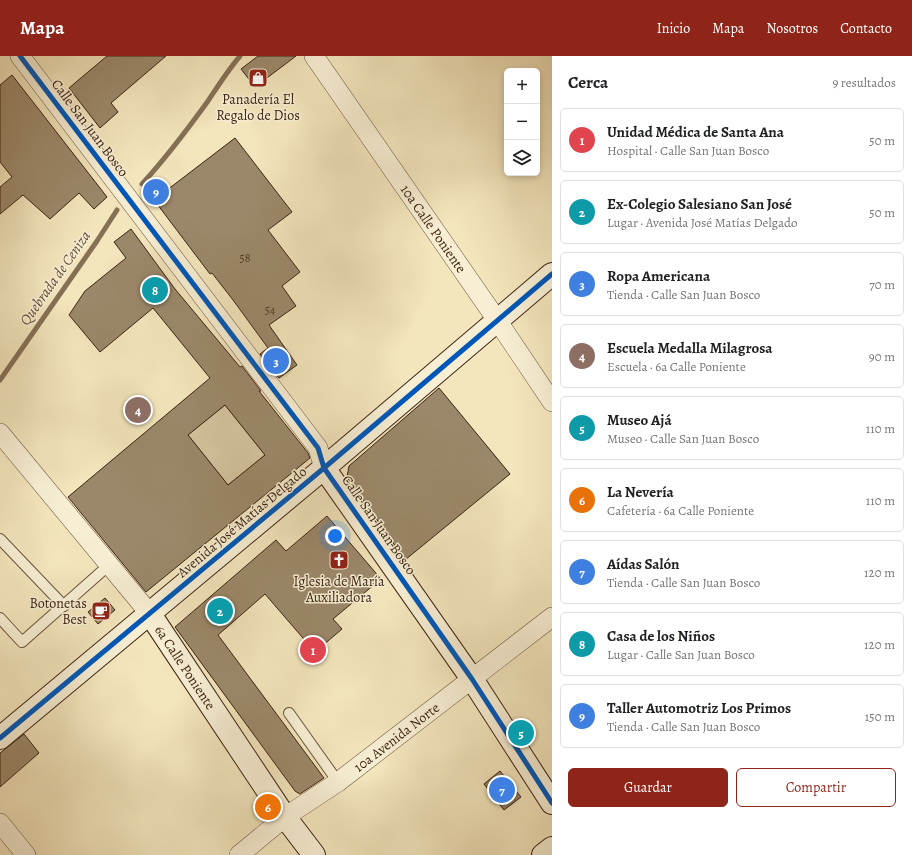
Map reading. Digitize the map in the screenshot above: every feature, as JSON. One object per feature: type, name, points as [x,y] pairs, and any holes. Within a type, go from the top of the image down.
[{"type":"street","name":"Calle San Juan Bosco","points":[[20,56],[318,448],[324,468],[472,679],[552,803]]},
{"type":"street","name":"10a Calle Poniente","points":[[314,56],[498,320],[552,402]]},
{"type":"street","name":"Avenida José Matías Delgado","points":[[0,738],[324,468],[552,274]]},
{"type":"street","name":"6a Calle Poniente","points":[[0,433],[150,614],[285,817],[314,855]]},
{"type":"street","name":"10a Avenida Norte","points":[[239,855],[285,817],[338,782],[552,617]]},
{"type":"street","points":[[0,823],[26,855]]},
{"type":"street","points":[[543,855],[552,848]]},
{"type":"lane","points":[[0,539],[64,606]]},
{"type":"lane","points":[[0,618],[22,642],[109,565]]},
{"type":"lane","points":[[288,713],[338,782]]},
{"type":"shaded area","points":[[225,405],[265,455],[228,485],[188,435]]},
{"type":"building","points":[[107,56],[166,56],[111,103],[118,112],[100,128],[69,88]]},
{"type":"building","name":"Panadería El Regalo de Dios","points":[[258,56],[296,56],[255,87],[241,69]]},
{"type":"building","points":[[12,75],[107,197],[94,209],[79,193],[50,219],[23,195],[0,214],[0,187],[12,177],[0,162],[0,85]]},
{"type":"building","points":[[235,138],[292,212],[268,230],[300,272],[282,286],[296,306],[269,325],[297,365],[279,378],[260,354],[268,348],[233,300],[212,273],[210,274],[154,200]]},
{"type":"building","points":[[131,229],[175,289],[240,367],[242,366],[261,391],[259,391],[308,453],[310,458],[146,592],[68,497],[210,378],[153,308],[100,352],[69,315],[85,291],[126,258],[114,242]],"holes":[[[225,405],[265,455],[228,485],[188,435]]]},
{"type":"building","points":[[439,388],[510,474],[405,560],[347,477],[349,466]]},
{"type":"building","points":[[327,516],[381,579],[333,619],[342,629],[315,652],[265,594],[218,635],[324,778],[300,794],[295,791],[175,627],[276,540],[286,551]]},
{"type":"building","name":"Botonetas Best","points":[[105,598],[115,610],[98,624],[88,612]]},
{"type":"building","points":[[24,734],[39,753],[0,787],[0,753]]},
{"type":"building","points":[[500,771],[521,797],[504,810],[484,784]]},
{"type":"waterway","name":"Quebrada de Ceniza","points":[[142,184],[184,133],[240,56]]},
{"type":"waterway","name":"Quebrada de Ceniza","points":[[0,380],[117,210]]},
{"type":"cycle path","points":[[20,56],[318,448],[324,468],[472,679],[552,803]]},
{"type":"cycle path","points":[[0,738],[324,468],[552,274]]},
{"type":"place","name":"Panadería El Regalo de Dios","points":[[258,78]]},
{"type":"place","name":"Taller Automotriz Los Primos","points":[[156,192]]},
{"type":"place","name":"Casa de los Niños","points":[[155,290]]},
{"type":"place","name":"Ropa Americana","points":[[276,361]]},
{"type":"place","name":"Escuela Medalla Milagrosa","points":[[138,410]]},
{"type":"place","name":"Iglesia de María Auxiliadora","points":[[339,560]]},
{"type":"place","name":"Botonetas Best","points":[[101,611]]},
{"type":"place","name":"Ex-Colegio Salesiano San José","points":[[220,611]]},
{"type":"place","name":"Unidad Médica de Santa Ana","points":[[313,650]]},
{"type":"place","name":"Museo Ajá","points":[[521,733]]},
{"type":"place","name":"Aídas Salón","points":[[502,790]]},
{"type":"place","name":"La Nevería","points":[[268,807]]}]
